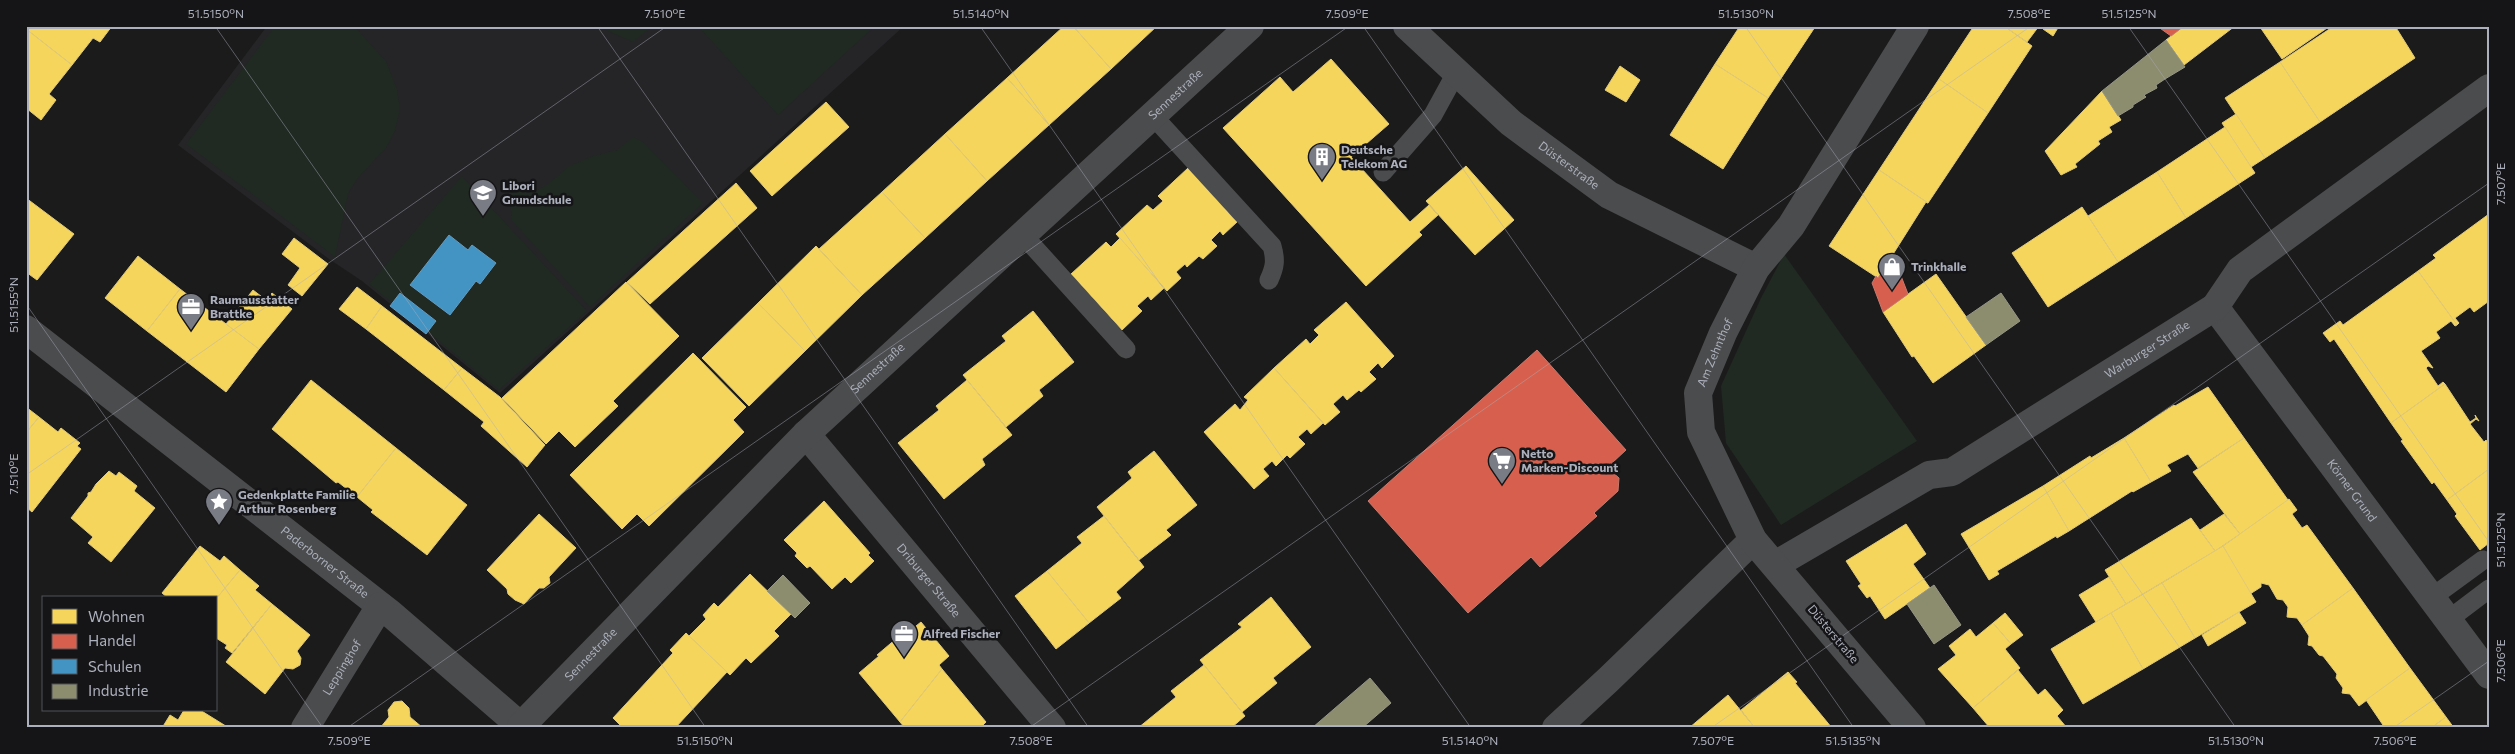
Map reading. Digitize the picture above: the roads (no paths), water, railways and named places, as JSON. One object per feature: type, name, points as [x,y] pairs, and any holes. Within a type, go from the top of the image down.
[{"type":"street","name":"Sennestraße","points":[[522,727],[806,434],[1250,26]]},
{"type":"street","name":"Düsterstraße","points":[[1406,26],[1511,123],[1608,195],[1756,268]]},
{"type":"street","name":"Am Zehnthof","points":[[1753,540],[1701,432],[1698,393],[1723,333],[1756,268],[1791,226],[1915,26]]},
{"type":"street","name":"Warburger Straße","points":[[1775,565],[1929,475],[1952,472],[2215,307],[2240,270],[2489,88]]},
{"type":"street","name":"Körner Grund","points":[[2215,307],[2489,675]]},
{"type":"street","name":"Paderborner Straße","points":[[26,329],[228,485],[380,606],[522,727]]},
{"type":"street","name":"Driburger Straße","points":[[806,434],[1052,728]]},
{"type":"street","name":"Düsterstraße","points":[[1753,540],[1912,728]]},
{"type":"street","points":[[1556,728],[1753,540]]},
{"type":"street","name":"Leppinghof","points":[[305,728],[380,606]]},
{"type":"lane","points":[[1383,172],[1433,115],[1456,73]]},
{"type":"lane","points":[[1153,116],[1272,246],[1275,268],[1269,280]]},
{"type":"lane","points":[[1023,235],[1126,349]]},
{"type":"lane","points":[[2431,598],[2483,560]]},
{"type":"lane","points":[[2448,620],[2489,589]]},
{"type":"place","name":"Deutsche Telekom AG","points":[[1322,181]]},
{"type":"place","name":"Libori Grundschule","points":[[483,217]]},
{"type":"place","name":"Trinkhalle","points":[[1892,291]]},
{"type":"place","name":"Raumausstatter Brattke","points":[[191,331]]},
{"type":"place","name":"Netto Marken-Discount","points":[[1502,485]]},
{"type":"place","name":"Gedenkplatte Familie Arthur Rosenberg","points":[[219,526]]},
{"type":"place","name":"Alfred Fischer","points":[[904,658]]}]
